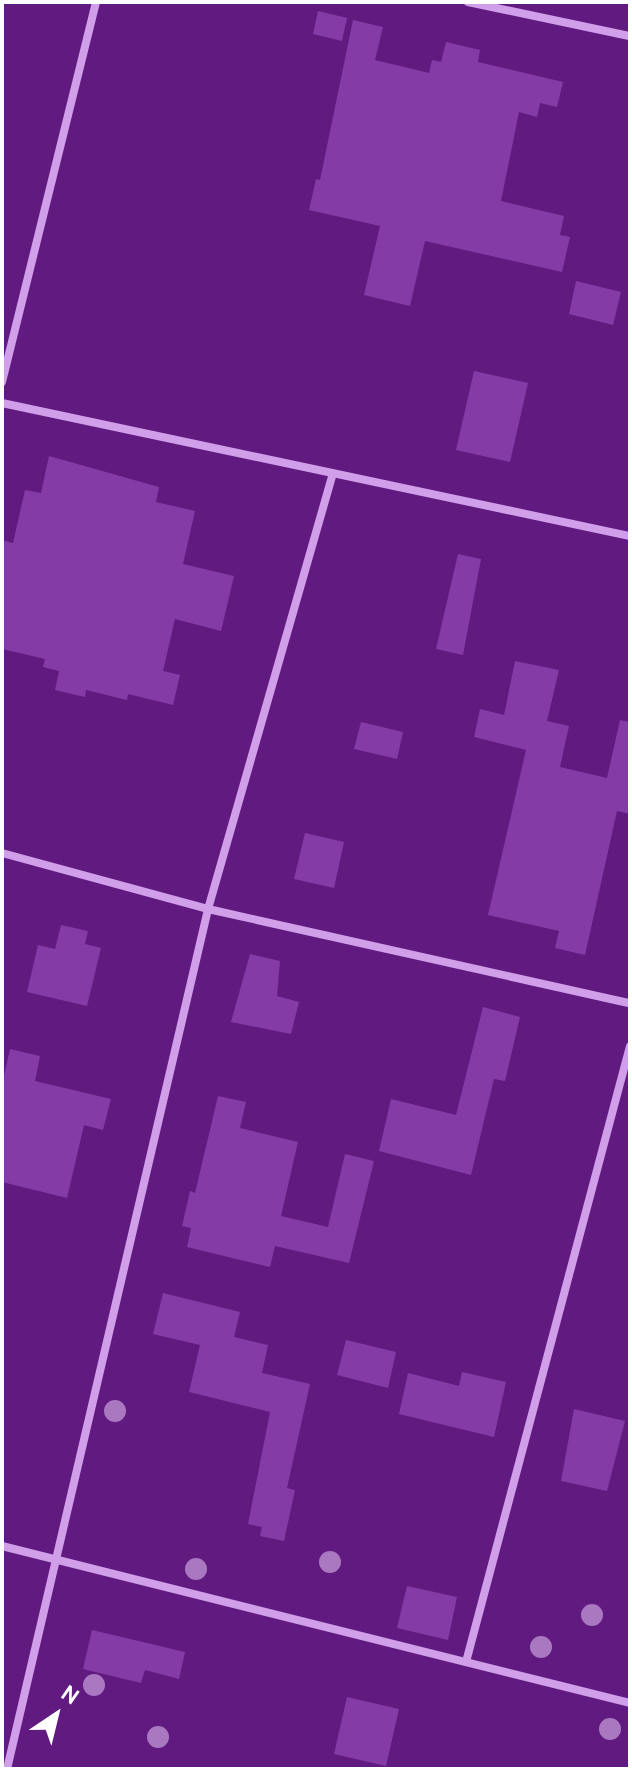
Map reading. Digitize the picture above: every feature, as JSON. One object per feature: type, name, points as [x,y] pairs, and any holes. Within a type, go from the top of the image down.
[{"type":"street","points":[[2,382],[96,2]]},
{"type":"street","points":[[468,2],[630,36]]},
{"type":"street","points":[[2,403],[332,477],[630,536]]},
{"type":"street","points":[[7,1769],[208,909],[332,477]]},
{"type":"street","points":[[2,853],[208,909],[630,1003]]},
{"type":"street","points":[[466,1662],[630,1046]]},
{"type":"street","points":[[2,1546],[57,1556],[630,1703]]},
{"type":"building","points":[[318,11],[347,18],[342,41],[313,34]]},
{"type":"building","points":[[353,20],[383,27],[375,60],[429,73],[432,60],[441,62],[446,42],[480,50],[478,62],[563,82],[557,107],[540,103],[537,117],[519,112],[501,201],[564,216],[560,235],[570,237],[562,272],[425,241],[410,306],[364,295],[380,226],[309,210],[316,179],[320,180]]},
{"type":"building","points":[[576,281],[621,292],[613,325],[569,314]]},
{"type":"building","points":[[474,371],[528,383],[510,462],[456,450]]},
{"type":"building","points":[[49,456],[159,487],[156,502],[195,511],[183,564],[234,576],[221,631],[175,619],[163,671],[180,675],[173,705],[128,694],[127,700],[86,690],[85,697],[55,690],[59,671],[43,667],[45,659],[2,649],[2,540],[13,543],[25,490],[41,493]]},
{"type":"building","points":[[458,554],[481,559],[463,655],[436,649]]},
{"type":"building","points":[[515,661],[559,670],[547,721],[569,726],[560,767],[607,778],[620,720],[630,722],[630,814],[617,811],[585,955],[555,948],[559,931],[488,915],[526,750],[474,737],[480,709],[504,715]]},
{"type":"building","points":[[361,722],[403,732],[397,759],[354,749]]},
{"type":"building","points":[[305,833],[344,842],[334,888],[294,879]]},
{"type":"building","points":[[61,925],[88,931],[85,944],[101,948],[87,1006],[27,992],[38,945],[55,949]]},
{"type":"building","points":[[250,954],[280,961],[277,996],[299,1002],[291,1034],[231,1022]]},
{"type":"building","points":[[483,1007],[520,1017],[505,1081],[494,1079],[471,1175],[379,1151],[391,1099],[456,1115]]},
{"type":"building","points":[[10,1049],[40,1056],[35,1081],[111,1099],[103,1130],[84,1125],[67,1198],[2,1182],[2,1085]]},
{"type":"building","points":[[218,1096],[246,1102],[240,1128],[298,1142],[281,1216],[328,1227],[345,1154],[374,1161],[349,1263],[275,1246],[270,1267],[187,1247],[191,1228],[182,1226],[190,1191],[195,1193]]},
{"type":"building","points":[[163,1293],[240,1312],[234,1337],[268,1345],[262,1373],[310,1384],[287,1488],[295,1490],[284,1541],[260,1536],[262,1527],[248,1524],[270,1412],[189,1392],[200,1345],[153,1334]]},
{"type":"building","points":[[346,1340],[396,1352],[388,1388],[337,1375]]},
{"type":"building","points":[[462,1372],[506,1382],[494,1437],[399,1414],[408,1373],[459,1386]]},
{"type":"building","points":[[574,1409],[625,1421],[607,1491],[561,1481]]},
{"type":"building","points":[[407,1586],[457,1597],[448,1640],[397,1628]]},
{"type":"building","points":[[92,1630],[185,1652],[179,1679],[145,1670],[141,1683],[83,1669]]},
{"type":"building","points":[[347,1697],[399,1709],[386,1766],[334,1754]]}]
